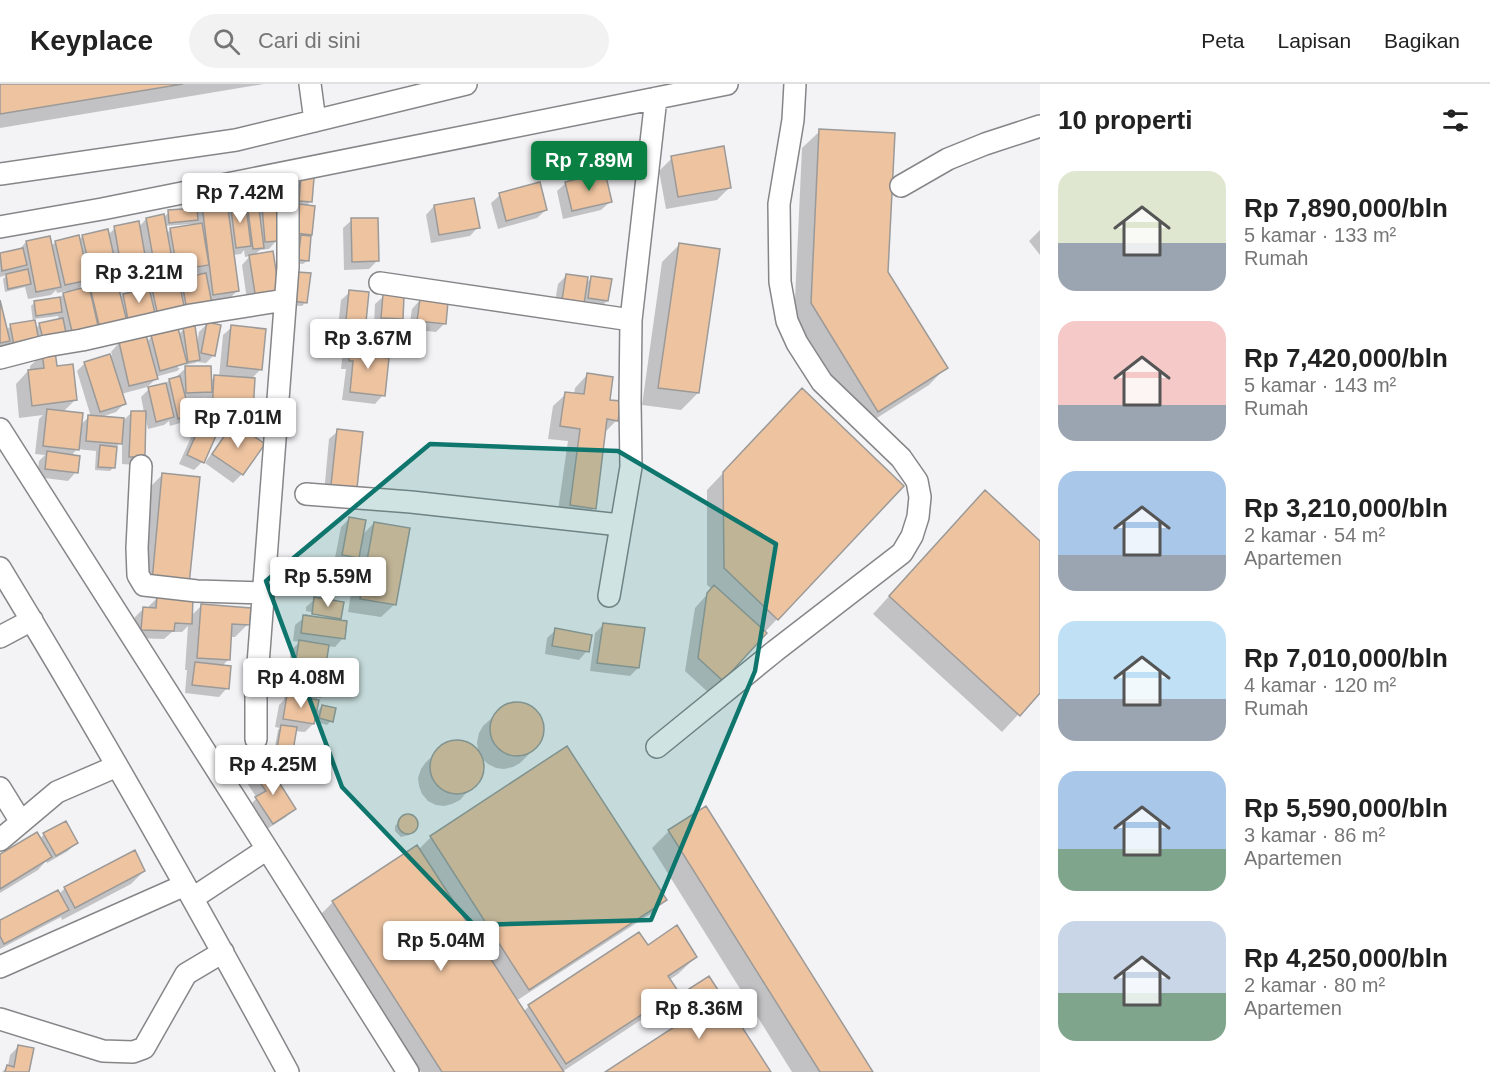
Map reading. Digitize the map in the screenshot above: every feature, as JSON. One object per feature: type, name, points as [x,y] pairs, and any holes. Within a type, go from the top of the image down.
[{"type":"street","points":[[310,84],[315,121]]},
{"type":"street","points":[[0,174],[236,140],[466,84]]},
{"type":"street","points":[[0,227],[102,209],[727,84]]},
{"type":"street","points":[[657,747],[775,651],[902,553],[912,536],[918,517],[920,497],[917,481],[901,458],[822,382],[797,343],[787,321],[780,282],[779,204],[793,120],[795,84]]},
{"type":"street","points":[[609,596],[631,466],[631,320],[656,98]]},
{"type":"street","points":[[901,186],[948,159],[1040,126]]},
{"type":"street","points":[[256,739],[256,692],[288,267],[288,172]]},
{"type":"street","points":[[380,283],[631,320]]},
{"type":"street","points":[[0,358],[191,315],[285,300]]},
{"type":"street","points":[[0,429],[408,1072]]},
{"type":"street","points":[[141,466],[137,548],[138,575],[144,585],[197,591],[263,592]]},
{"type":"street","points":[[306,494],[411,502],[620,525]]},
{"type":"street","points":[[0,568],[117,765],[288,1072]]},
{"type":"street","points":[[0,637],[32,620]]},
{"type":"street","points":[[0,840],[57,792],[117,765]]},
{"type":"street","points":[[0,788],[21,822]]},
{"type":"street","points":[[0,967],[189,892],[267,849]]},
{"type":"street","points":[[0,1019],[103,1051],[133,1052],[144,1048],[186,974],[223,952]]},
{"type":"highlighted area","points":[[430,444],[618,451],[776,544],[755,671],[651,920],[474,925],[342,787],[266,581]]},
{"type":"building","points":[[0,84],[183,84],[0,114]]},
{"type":"building","points":[[819,129],[895,133],[888,272],[948,368],[878,412],[811,303]]},
{"type":"building","points":[[724,146],[731,188],[678,197],[671,156]]},
{"type":"building","points":[[605,172],[612,202],[572,211],[565,182]]},
{"type":"building","points":[[301,177],[314,178],[312,202],[299,201]]},
{"type":"building","points":[[540,182],[547,210],[506,221],[499,193]]},
{"type":"building","points":[[285,188],[287,204],[276,205],[279,241],[265,242],[261,195],[271,194],[271,189]]},
{"type":"building","points":[[257,193],[264,248],[253,249],[246,195]]},
{"type":"building","points":[[474,198],[480,228],[439,235],[434,205]]},
{"type":"building","points":[[245,199],[251,246],[236,248],[230,201]]},
{"type":"building","points":[[227,201],[239,291],[213,295],[202,205]]},
{"type":"building","points":[[299,204],[315,206],[312,235],[295,233]]},
{"type":"building","points":[[197,208],[198,220],[169,223],[168,210]]},
{"type":"building","points":[[164,214],[172,259],[154,263],[146,218]]},
{"type":"building","points":[[351,218],[378,218],[379,261],[352,262]]},
{"type":"building","points":[[139,221],[148,272],[123,277],[114,226]]},
{"type":"building","points":[[202,223],[209,265],[177,270],[170,228]]},
{"type":"building","points":[[108,229],[118,275],[93,281],[82,235]]},
{"type":"building","points":[[79,235],[89,280],[65,285],[55,241]]},
{"type":"building","points":[[301,235],[311,236],[309,261],[298,260]]},
{"type":"building","points":[[50,236],[61,287],[36,292],[26,241]]},
{"type":"building","points":[[679,243],[720,249],[699,393],[658,388]]},
{"type":"building","points":[[23,248],[27,265],[2,271],[0,253]]},
{"type":"building","points":[[273,251],[280,296],[256,300],[249,255]]},
{"type":"building","points":[[28,269],[31,284],[8,289],[6,274]]},
{"type":"building","points":[[176,269],[185,310],[158,316],[149,275]]},
{"type":"building","points":[[297,272],[311,273],[307,303],[293,301]]},
{"type":"building","points":[[206,273],[212,304],[187,310],[181,278]]},
{"type":"building","points":[[566,274],[588,277],[584,304],[562,300]]},
{"type":"building","points":[[591,276],[612,279],[608,301],[588,298]]},
{"type":"building","points":[[117,281],[127,322],[100,329],[90,287]]},
{"type":"building","points":[[89,286],[99,330],[73,336],[63,293]]},
{"type":"building","points":[[149,288],[155,313],[128,320],[123,294]]},
{"type":"building","points":[[349,290],[369,292],[366,322],[346,320]]},
{"type":"building","points":[[383,294],[404,296],[403,319],[381,318]]},
{"type":"building","points":[[60,297],[62,312],[36,316],[34,301]]},
{"type":"building","points":[[420,299],[448,302],[446,324],[417,321]]},
{"type":"building","points":[[0,300],[10,341],[0,343]]},
{"type":"building","points":[[63,318],[67,338],[44,343],[39,323]]},
{"type":"building","points":[[35,320],[39,341],[14,346],[10,324]]},
{"type":"building","points":[[207,322],[221,325],[215,356],[201,353]]},
{"type":"building","points":[[231,325],[266,329],[262,370],[227,366]]},
{"type":"building","points":[[195,326],[200,360],[188,362],[183,327]]},
{"type":"building","points":[[178,328],[187,363],[160,371],[151,335]]},
{"type":"building","points":[[146,335],[158,379],[129,386],[119,342]]},
{"type":"building","points":[[351,341],[374,344],[372,356],[389,358],[385,396],[350,392],[353,361],[349,361]]},
{"type":"building","points":[[55,351],[57,366],[73,364],[77,400],[32,406],[28,370],[44,368],[42,352]]},
{"type":"building","points":[[110,354],[126,404],[100,412],[84,362]]},
{"type":"building","points":[[185,366],[211,366],[212,392],[186,393]]},
{"type":"building","points":[[587,373],[613,377],[610,400],[621,401],[618,421],[607,419],[596,509],[570,505],[580,429],[560,426],[565,392],[584,394]]},
{"type":"building","points":[[214,375],[255,378],[253,413],[212,411]]},
{"type":"building","points":[[180,376],[190,415],[178,419],[169,379]]},
{"type":"building","points":[[166,383],[174,417],[156,422],[148,387]]},
{"type":"building","points":[[802,388],[904,486],[778,620],[724,568],[723,472]]},
{"type":"building","points":[[47,409],[83,413],[79,450],[43,446]]},
{"type":"building","points":[[131,411],[146,411],[145,457],[129,457]]},
{"type":"building","points":[[205,414],[222,422],[204,463],[187,455]]},
{"type":"building","points":[[88,415],[124,418],[122,444],[86,441]]},
{"type":"building","points":[[234,422],[265,444],[243,475],[212,454]]},
{"type":"building","points":[[337,429],[363,432],[357,488],[331,485]]},
{"type":"building","points":[[100,445],[117,447],[115,468],[98,467]]},
{"type":"building","points":[[47,451],[80,456],[78,473],[45,469]]},
{"type":"building","points":[[162,473],[200,477],[189,585],[152,581]]},
{"type":"building","points":[[985,490],[1040,541],[1040,693],[1020,716],[889,596]]},
{"type":"building","points":[[349,517],[366,520],[359,558],[342,555]]},
{"type":"building","points":[[374,522],[410,528],[396,605],[360,599]]},
{"type":"building","points":[[714,585],[767,633],[723,681],[698,658],[707,593]]},
{"type":"building","points":[[157,596],[193,598],[192,624],[175,623],[174,631],[141,630],[143,607],[156,608]]},
{"type":"building","points":[[314,597],[344,602],[341,619],[312,614]]},
{"type":"building","points":[[201,604],[251,608],[250,625],[232,624],[230,660],[197,658]]},
{"type":"building","points":[[303,615],[347,621],[345,639],[301,633]]},
{"type":"building","points":[[603,623],[645,628],[639,668],[597,663]]},
{"type":"building","points":[[555,628],[592,635],[589,652],[552,646]]},
{"type":"building","points":[[299,640],[329,645],[321,697],[291,693]]},
{"type":"building","points":[[195,662],[231,666],[229,689],[192,685]]},
{"type":"building","points":[[326,669],[333,670],[330,688],[324,687]]},
{"type":"building","points":[[287,695],[319,700],[314,724],[283,719]]},
{"type":"building","points":[[512,702],[522,702],[532,706],[540,714],[544,729],[540,744],[532,752],[522,756],[512,756],[502,752],[494,744],[490,734],[490,724],[494,714],[502,706]]},
{"type":"building","points":[[322,705],[336,708],[333,722],[319,718]]},
{"type":"building","points":[[281,725],[297,727],[293,751],[277,748]]},
{"type":"building","points":[[457,740],[467,742],[476,748],[482,757],[484,767],[482,777],[476,786],[467,792],[457,794],[447,792],[438,786],[432,777],[430,767],[432,757],[438,748],[447,742]]},
{"type":"building","points":[[567,746],[667,900],[529,990],[430,836]]},
{"type":"building","points":[[268,765],[296,809],[273,824],[255,797],[266,791],[254,774]]},
{"type":"building","points":[[706,806],[873,1072],[820,1072],[668,830]]},
{"type":"building","points":[[408,814],[415,817],[418,824],[415,831],[408,834],[401,831],[398,824],[401,817]]},
{"type":"building","points":[[66,821],[78,843],[56,856],[43,833]]},
{"type":"building","points":[[37,832],[52,857],[0,889],[0,854]]},
{"type":"building","points":[[417,845],[564,1072],[442,1072],[332,901]]},
{"type":"building","points":[[135,850],[145,871],[75,908],[64,887]]},
{"type":"building","points":[[58,890],[69,910],[4,944],[0,936],[0,920]]},
{"type":"building","points":[[677,925],[697,957],[668,976],[678,991],[566,1064],[528,1005],[639,932],[648,945]]},
{"type":"building","points":[[709,976],[771,1072],[605,1072],[691,1016],[678,996]]},
{"type":"building","points":[[18,1045],[34,1048],[29,1072],[5,1072],[7,1065],[14,1067]]}]
